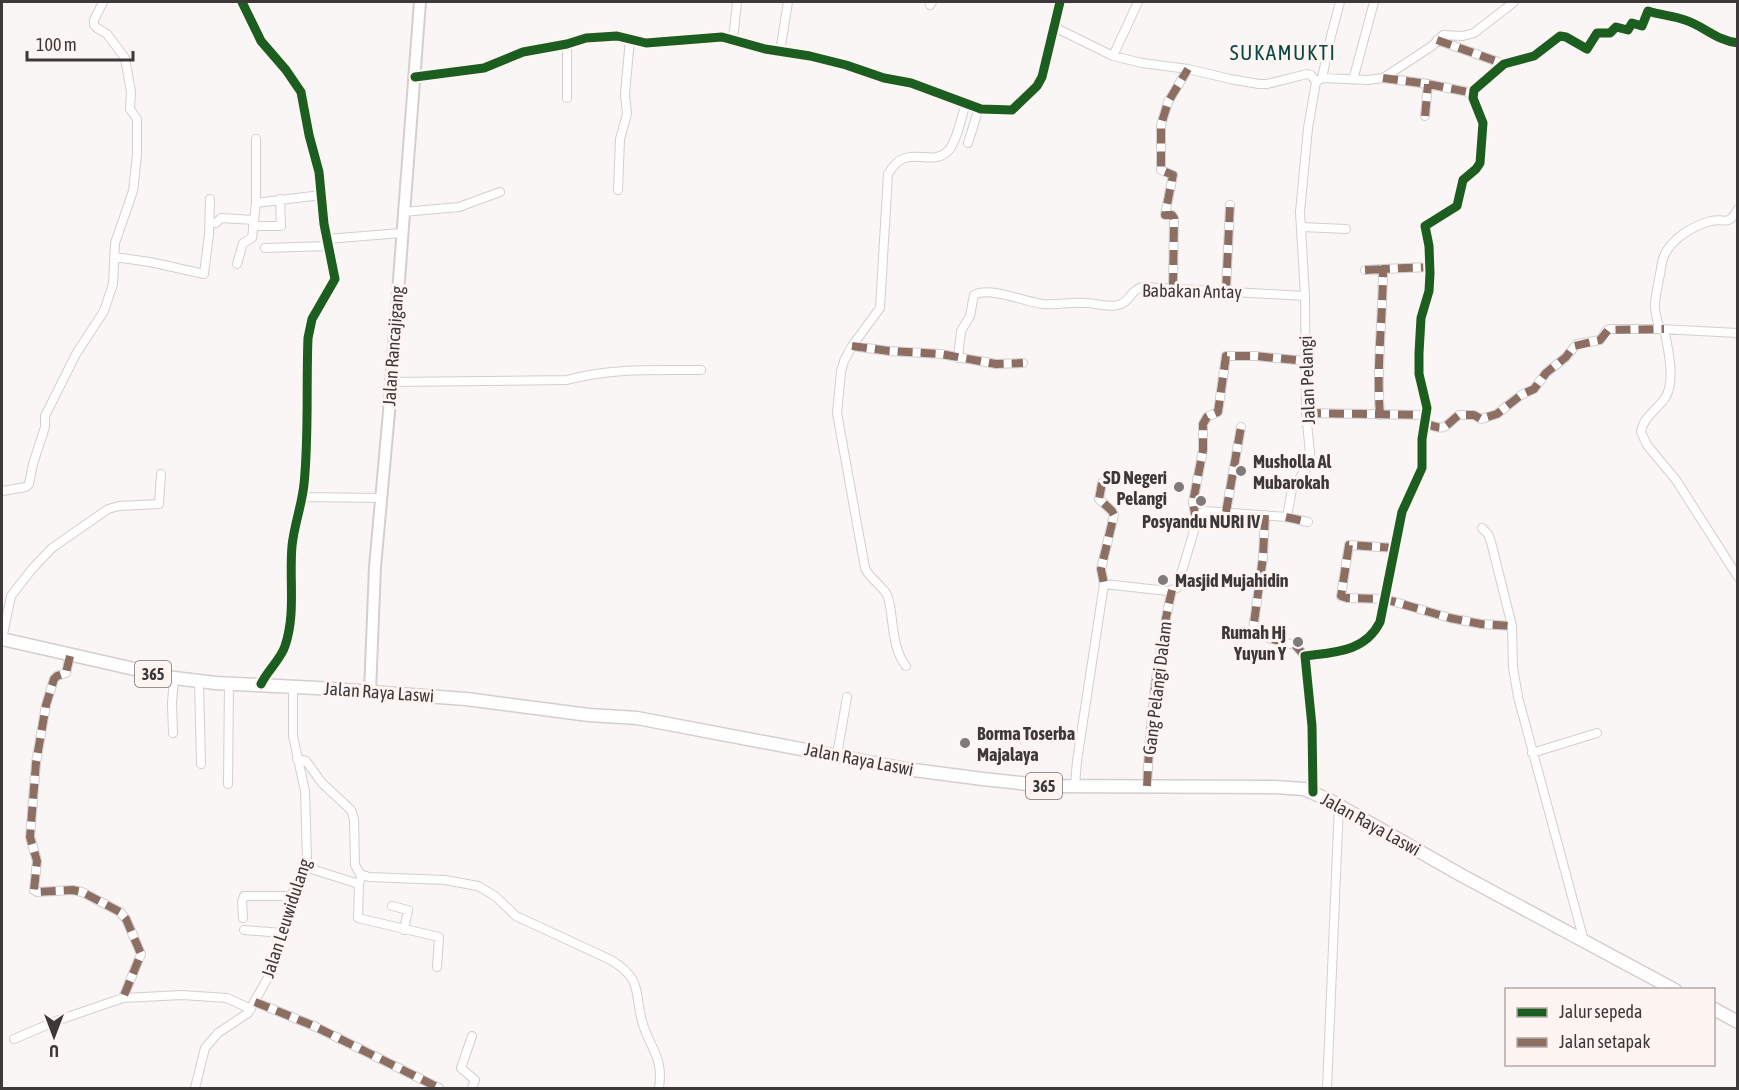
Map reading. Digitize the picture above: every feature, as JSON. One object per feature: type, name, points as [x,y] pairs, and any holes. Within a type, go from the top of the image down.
[{"type":"main road","name":"Jalan Rancajigang","points":[[370,692],[371,632],[420,2]]},
{"type":"main road","name":"Jalan Raya Laswi","points":[[2,639],[174,678],[466,699],[589,715],[637,718],[941,774],[1047,786],[1304,789],[1671,988]]},
{"type":"main road","points":[[1715,1010],[1737,1022]]},
{"type":"street","points":[[2,491],[21,488],[29,484],[45,427],[45,416],[68,369],[104,311],[113,284],[116,243],[133,191],[137,155],[137,119],[130,109],[130,85],[125,58],[107,34],[94,24],[103,2]]},
{"type":"street","points":[[242,2],[261,41],[301,92],[332,241],[335,279],[312,319],[308,338],[306,466],[303,496],[292,547],[291,605],[286,644],[261,684]]},
{"type":"street","points":[[733,40],[737,2]]},
{"type":"street","points":[[780,52],[789,2]]},
{"type":"street","points":[[415,77],[484,68],[523,52],[586,38],[617,36],[646,43],[722,37],[780,52],[810,56],[846,65],[884,78],[911,83],[979,108],[1012,110],[1037,86],[1042,76],[1060,2]]},
{"type":"street","points":[[1113,56],[1138,2]]},
{"type":"street","name":"Jalan Pelangi","points":[[1286,517],[1289,515],[1292,489],[1306,469],[1309,458],[1310,437],[1306,413],[1305,296],[1300,212],[1303,163],[1319,80],[1340,2]]},
{"type":"street","points":[[1353,80],[1374,2]]},
{"type":"street","points":[[1383,78],[1432,46],[1445,34],[1463,36],[1474,33],[1514,2]]},
{"type":"street","points":[[1305,656],[1333,652],[1365,642],[1373,635],[1380,622],[1402,512],[1422,473],[1422,439],[1426,419],[1426,400],[1419,374],[1419,353],[1422,318],[1429,291],[1430,267],[1425,226],[1457,206],[1463,180],[1476,170],[1480,163],[1483,123],[1473,99],[1473,93],[1504,64],[1534,56],[1562,36],[1587,49],[1597,33],[1610,33],[1616,27],[1628,30],[1632,23],[1642,26],[1648,11],[1684,19],[1714,36],[1737,43]]},
{"type":"street","points":[[1054,27],[1113,56],[1142,63],[1188,69],[1248,83],[1268,84],[1307,74],[1319,80],[1383,78],[1473,93]]},
{"type":"street","points":[[618,190],[620,139],[627,114],[625,94],[630,39]]},
{"type":"street","points":[[1437,40],[1504,64]]},
{"type":"street","points":[[567,44],[567,98]]},
{"type":"street","points":[[1173,288],[1174,218],[1172,215],[1165,215],[1173,175],[1160,169],[1161,125],[1168,102],[1188,69]]},
{"type":"street","points":[[1425,116],[1428,84]]},
{"type":"street","points":[[906,666],[897,645],[888,596],[870,579],[865,568],[837,413],[841,372],[852,346],[880,308],[888,174],[893,166],[903,158],[933,157],[946,153],[951,147],[966,104]]},
{"type":"street","points":[[968,143],[979,108]]},
{"type":"street","points":[[237,264],[243,243],[252,239],[256,203],[256,139]]},
{"type":"street","points":[[403,212],[459,207],[500,192]]},
{"type":"street","points":[[256,203],[321,195]]},
{"type":"street","points":[[115,257],[204,274],[210,223],[210,199]]},
{"type":"street","points":[[210,223],[216,223],[221,218],[281,226],[280,199]]},
{"type":"street","points":[[1226,291],[1230,205]]},
{"type":"street","points":[[1737,209],[1731,220],[1725,222],[1712,220],[1693,228],[1669,248],[1664,257],[1654,302],[1668,349],[1669,390],[1645,421],[1641,432],[1647,445],[1676,480],[1737,577]]},
{"type":"street","points":[[1302,227],[1346,229]]},
{"type":"street","points":[[265,248],[401,233]]},
{"type":"street","points":[[1365,270],[1430,267]]},
{"type":"street","points":[[1380,415],[1378,388],[1383,269]]},
{"type":"street","name":"Babakan Antay","points":[[958,358],[961,332],[970,316],[976,293],[1001,295],[1043,304],[1118,305],[1126,300],[1136,288],[1305,296]]},
{"type":"street","points":[[1306,413],[1426,419],[1439,429],[1446,428],[1459,415],[1474,415],[1481,419],[1497,414],[1521,395],[1534,389],[1550,369],[1566,357],[1577,344],[1600,340],[1610,329],[1737,333]]},
{"type":"street","points":[[852,346],[932,353],[1000,365],[1023,363]]},
{"type":"street","points":[[1196,521],[1193,502],[1203,450],[1203,424],[1207,417],[1218,412],[1226,356],[1255,356],[1306,361]]},
{"type":"street","points":[[390,382],[567,380],[624,370],[701,370]]},
{"type":"street","points":[[1226,512],[1241,427]]},
{"type":"street","points":[[2,639],[13,592],[52,548],[108,509],[118,506],[159,504],[161,474]]},
{"type":"street","points":[[1075,785],[1104,584],[1101,569],[1114,515],[1099,499],[1102,483]]},
{"type":"street","points":[[303,496],[381,498]]},
{"type":"street","points":[[1104,584],[1172,590],[1177,588],[1196,521],[1202,512],[1265,515],[1308,522]]},
{"type":"street","points":[[1265,515],[1263,557],[1254,632],[1257,635],[1295,645],[1305,656],[1312,726],[1313,792]]},
{"type":"street","points":[[1482,528],[1488,534],[1491,542],[1512,626],[1516,687],[1584,942]]},
{"type":"street","points":[[1395,548],[1352,544],[1348,547],[1341,596],[1385,599],[1460,620],[1492,626],[1512,626]]},
{"type":"street","name":"Gang Pelangi Dalam","points":[[1147,786],[1163,627],[1172,590]]},
{"type":"street","points":[[70,656],[66,673],[54,679],[46,705],[39,745],[30,837],[37,861],[34,890],[38,892],[73,890],[82,892],[96,897],[124,916],[141,954],[123,998]]},
{"type":"street","points":[[173,733],[174,678]]},
{"type":"street","points":[[200,681],[201,764]]},
{"type":"street","points":[[228,784],[229,683]]},
{"type":"street","name":"Jalan Leuwidulang","points":[[195,1089],[203,1054],[212,1039],[243,1017],[253,1005],[274,968],[291,896],[305,867],[308,854],[305,791],[300,759],[293,736],[293,687]]},
{"type":"street","points":[[837,755],[847,697]]},
{"type":"street","points":[[1532,753],[1597,733]]},
{"type":"street","points":[[300,759],[351,810],[354,819],[355,865],[360,879],[357,918],[440,938],[437,967]]},
{"type":"street","points":[[1327,1089],[1339,806]]},
{"type":"street","points":[[305,867],[360,879],[445,880],[478,886],[495,896],[516,916],[618,964],[638,990],[642,1022],[661,1069],[659,1089]]},
{"type":"street","points":[[243,918],[244,896],[291,896]]},
{"type":"street","points":[[392,906],[408,910],[404,930]]},
{"type":"street","points":[[244,930],[282,933]]},
{"type":"street","points":[[14,1039],[56,1021],[123,998],[182,995],[227,998],[314,1026],[439,1089]]},
{"type":"street","points":[[472,1035],[461,1065],[462,1071],[475,1080],[472,1089]]},
{"type":"marked path","points":[[1437,40],[1504,64]]},
{"type":"marked path","points":[[1173,288],[1174,218],[1172,215],[1165,215],[1173,175],[1161,170],[1161,125],[1168,102],[1188,69]]},
{"type":"marked path","points":[[1383,78],[1473,93]]},
{"type":"marked path","points":[[1425,116],[1428,84]]},
{"type":"marked path","points":[[1226,291],[1230,205]]},
{"type":"marked path","points":[[1380,415],[1383,269],[1430,267]]},
{"type":"marked path","points":[[1365,270],[1383,269]]},
{"type":"marked path","points":[[1425,423],[1441,428],[1459,415],[1474,415],[1481,419],[1497,414],[1521,395],[1534,389],[1546,373],[1566,357],[1574,346],[1600,340],[1608,330],[1664,329]]},
{"type":"marked path","points":[[852,346],[941,354],[996,364],[1023,363]]},
{"type":"marked path","points":[[1196,521],[1193,502],[1203,450],[1203,424],[1207,417],[1218,412],[1226,356],[1255,356],[1306,361]]},
{"type":"marked path","points":[[1306,413],[1427,415]]},
{"type":"marked path","points":[[1226,512],[1241,427]]},
{"type":"marked path","points":[[1102,483],[1099,499],[1114,515],[1101,569],[1104,584]]},
{"type":"marked path","points":[[1265,515],[1263,557],[1253,630],[1257,635],[1295,645],[1305,656]]},
{"type":"marked path","points":[[1286,517],[1308,522]]},
{"type":"marked path","points":[[1395,548],[1349,545],[1341,596],[1385,599],[1450,618],[1481,624],[1512,626]]},
{"type":"marked path","points":[[1147,786],[1155,688],[1172,590]]},
{"type":"marked path","points":[[70,656],[66,673],[54,679],[46,705],[36,763],[30,837],[37,861],[34,890],[37,892],[73,890],[82,892],[120,912],[126,919],[141,954],[123,998]]},
{"type":"marked path","points":[[255,1002],[314,1026],[439,1088]]},
{"type":"cycle path","points":[[242,2],[261,41],[301,92],[319,172],[324,224],[335,279],[312,319],[308,338],[306,466],[292,546],[291,609],[288,634],[283,651],[261,684]]},
{"type":"cycle path","points":[[415,77],[484,68],[523,52],[586,38],[617,36],[646,43],[722,37],[765,49],[810,56],[884,78],[911,83],[981,109],[1012,110],[1037,86],[1042,77],[1060,2]]},
{"type":"cycle path","points":[[1313,792],[1312,726],[1305,656],[1348,649],[1358,645],[1374,632],[1380,622],[1402,512],[1422,468],[1422,439],[1427,408],[1419,374],[1419,353],[1421,318],[1429,291],[1430,273],[1429,246],[1425,226],[1457,206],[1463,180],[1480,163],[1483,123],[1473,98],[1474,90],[1504,64],[1534,56],[1560,36],[1587,49],[1597,33],[1610,33],[1616,27],[1628,30],[1632,23],[1642,26],[1648,11],[1685,20],[1730,42],[1738,43]]},
{"type":"place","name":"Musholla Al Mubarokah","points":[[1241,471]]},
{"type":"place","name":"SD Negeri Pelangi","points":[[1179,487]]},
{"type":"place","name":"Posyandu NURI IV","points":[[1201,501]]},
{"type":"place","name":"Masjid Mujahidin","points":[[1163,580]]},
{"type":"place","name":"Rumah Hj Yuyun Y","points":[[1298,642]]},
{"type":"place","name":"Borma Toserba Majalaya","points":[[965,743]]},
{"type":"district","name":"SUKAMUKTI","points":[[1283,52]]}]
